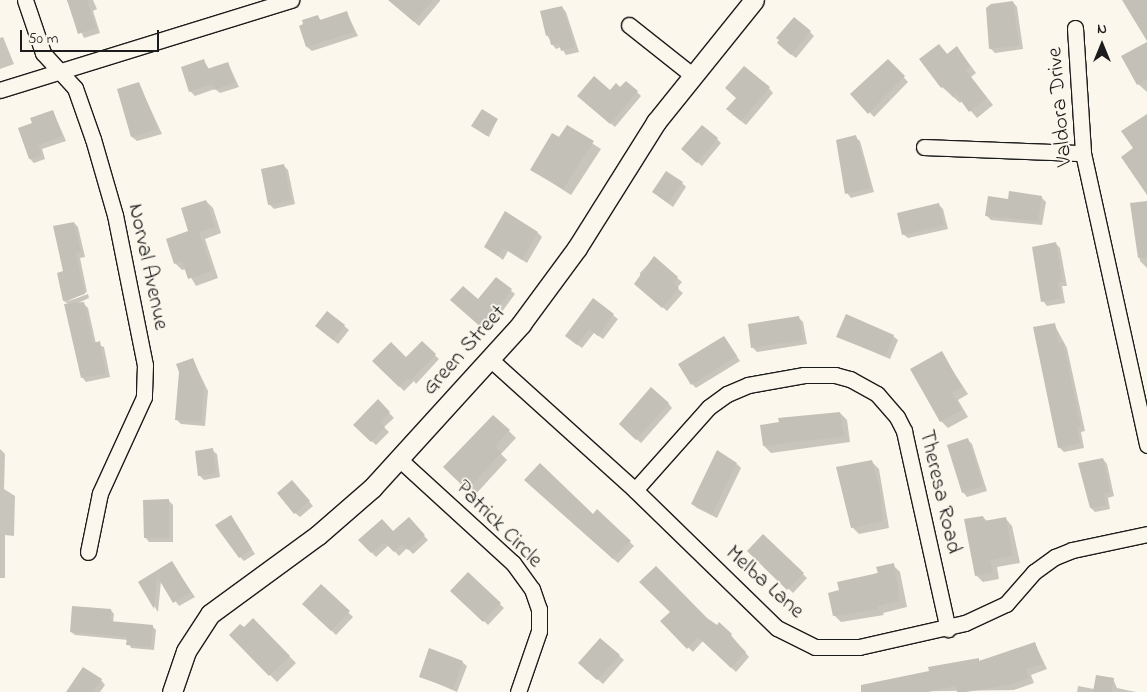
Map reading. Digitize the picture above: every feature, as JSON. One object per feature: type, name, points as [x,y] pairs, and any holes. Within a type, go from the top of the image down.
[{"type":"street","name":"Norval Avenue","points":[[25,0],[43,53],[76,88],[105,176],[146,371],[142,404],[100,492],[88,552]]},
{"type":"street","points":[[0,90],[263,4],[292,0]]},
{"type":"street","name":"Green Street","points":[[172,692],[186,651],[210,614],[324,530],[399,459],[490,359],[551,287],[651,130],[692,75],[754,0]]},
{"type":"street","points":[[629,25],[692,75]]},
{"type":"street","name":"Valdora Drive","points":[[1075,28],[1082,153],[1141,380],[1147,445]]},
{"type":"street","points":[[924,147],[1082,153]]},
{"type":"street","name":"Melba Lane","points":[[490,359],[635,490],[768,621],[795,639],[815,647],[848,649],[948,629],[1002,607],[1041,566],[1063,553],[1147,534]]},
{"type":"street","name":"Theresa Road","points":[[635,490],[709,407],[727,394],[748,385],[804,375],[834,375],[850,379],[877,394],[888,404],[904,431],[948,629]]},
{"type":"street","name":"Patrick Circle","points":[[399,459],[513,563],[532,589],[538,609],[539,631],[518,692]]},
{"type":"building","points":[[67,0],[87,0],[96,28],[78,34]]},
{"type":"building","points":[[388,0],[433,0],[414,22]]},
{"type":"building","points":[[1122,0],[1147,0],[1147,41]]},
{"type":"building","points":[[1013,1],[1019,45],[989,49],[986,8],[991,4]]},
{"type":"building","points":[[562,6],[575,47],[561,51],[559,43],[551,45],[549,35],[546,36],[540,11]]},
{"type":"building","points":[[347,11],[354,32],[306,47],[299,26],[303,24],[302,20],[318,15],[320,20]]},
{"type":"building","points":[[794,17],[811,31],[791,55],[777,43],[779,40],[776,38]]},
{"type":"building","points":[[1147,42],[1147,79],[1137,85],[1121,56]]},
{"type":"building","points":[[939,44],[947,54],[957,46],[970,66],[965,69],[987,98],[969,112],[956,94],[953,97],[944,86],[941,88],[919,59]]},
{"type":"building","points":[[204,59],[207,69],[228,62],[235,82],[214,90],[212,84],[189,92],[181,67]]},
{"type":"building","points":[[888,59],[905,76],[868,114],[850,94]]},
{"type":"building","points":[[744,66],[770,87],[741,121],[726,109],[736,98],[725,88]]},
{"type":"building","points":[[594,76],[610,90],[616,83],[620,87],[626,81],[638,91],[610,124],[577,96]]},
{"type":"building","points":[[139,82],[158,129],[131,137],[117,89]]},
{"type":"building","points":[[482,109],[498,119],[487,136],[471,126]]},
{"type":"building","points":[[53,110],[62,136],[38,145],[42,155],[29,159],[18,128],[32,123],[30,118]]},
{"type":"building","points":[[1147,114],[1147,195],[1121,157],[1133,148],[1121,131]]},
{"type":"building","points":[[567,125],[594,141],[563,189],[530,170],[552,133],[559,137]]},
{"type":"building","points":[[702,125],[718,138],[697,163],[681,149]]},
{"type":"building","points":[[856,135],[871,188],[845,194],[836,140]]},
{"type":"building","points":[[284,164],[291,200],[268,205],[261,169]]},
{"type":"building","points":[[666,171],[683,182],[668,203],[652,192]]},
{"type":"building","points":[[1009,191],[1042,196],[1038,221],[985,216],[988,196],[1008,199]]},
{"type":"building","points":[[206,200],[215,227],[199,232],[212,271],[188,279],[182,261],[174,264],[166,239],[188,231],[181,208]]},
{"type":"building","points":[[1147,201],[1147,257],[1138,258],[1130,203]]},
{"type":"building","points":[[939,203],[944,225],[902,235],[897,213]]},
{"type":"building","points":[[505,211],[538,232],[522,260],[504,248],[498,256],[484,247]]},
{"type":"building","points":[[74,222],[81,252],[76,253],[85,294],[63,301],[57,273],[63,271],[53,226]]},
{"type":"building","points":[[1056,242],[1063,282],[1058,282],[1061,298],[1041,302],[1032,247]]},
{"type":"building","points":[[654,256],[678,277],[673,283],[679,288],[662,308],[634,284]]},
{"type":"building","points":[[496,277],[512,289],[483,329],[450,300],[463,286],[478,299]]},
{"type":"building","points":[[593,298],[614,314],[598,336],[589,329],[577,345],[565,336]]},
{"type":"building","points":[[84,302],[93,343],[100,341],[106,373],[81,378],[64,304]]},
{"type":"building","points":[[327,311],[345,325],[333,340],[315,326]]},
{"type":"building","points":[[846,314],[894,335],[885,356],[836,337]]},
{"type":"building","points":[[799,316],[803,340],[751,348],[748,324]]},
{"type":"building","points":[[1055,323],[1059,343],[1063,342],[1081,427],[1077,427],[1080,443],[1058,448],[1033,327]]},
{"type":"building","points":[[724,336],[737,356],[691,385],[678,364]]},
{"type":"building","points":[[422,341],[436,354],[411,380],[408,378],[399,387],[372,361],[391,342],[406,357]]},
{"type":"building","points":[[942,351],[962,387],[952,393],[962,410],[940,422],[910,369]]},
{"type":"building","points":[[193,358],[204,386],[201,422],[175,420],[179,372],[176,364]]},
{"type":"building","points":[[651,387],[669,403],[636,440],[619,424]]},
{"type":"building","points":[[378,399],[390,412],[380,422],[385,427],[371,442],[353,425]]},
{"type":"building","points":[[840,412],[844,436],[763,446],[760,425],[779,422],[778,418]]},
{"type":"building","points":[[493,415],[510,430],[495,446],[501,453],[467,490],[443,467]]},
{"type":"building","points":[[968,438],[983,486],[962,493],[947,445]]},
{"type":"building","points":[[213,448],[216,473],[198,476],[195,451]]},
{"type":"building","points":[[717,450],[737,463],[712,514],[691,504]]},
{"type":"building","points":[[1103,458],[1110,492],[1104,493],[1106,505],[1090,508],[1078,463]]},
{"type":"building","points":[[872,460],[881,496],[883,521],[851,528],[836,467]]},
{"type":"building","points":[[540,463],[593,514],[597,509],[631,541],[613,559],[524,480]]},
{"type":"building","points":[[292,480],[310,501],[294,514],[277,493]]},
{"type":"building","points":[[169,499],[169,538],[144,538],[143,500]]},
{"type":"building","points":[[231,515],[252,549],[239,558],[215,525]]},
{"type":"building","points":[[983,516],[984,521],[1006,517],[1013,556],[990,560],[993,572],[975,576],[964,519]]},
{"type":"building","points":[[409,517],[425,535],[408,550],[402,544],[394,552],[384,542],[371,553],[358,540],[382,519],[393,531]]},
{"type":"building","points":[[763,534],[804,573],[787,590],[747,551]]},
{"type":"building","points":[[172,561],[191,592],[173,603],[157,576],[154,609],[138,582]]},
{"type":"building","points":[[894,563],[900,601],[877,606],[878,609],[833,616],[828,593],[839,590],[837,582],[878,573],[876,567]]},
{"type":"building","points":[[656,566],[707,618],[717,625],[719,622],[732,634],[730,636],[746,652],[731,668],[698,637],[687,649],[660,621],[670,612],[639,582]]},
{"type":"building","points":[[468,572],[501,603],[483,622],[450,591]]},
{"type":"building","points":[[321,584],[350,611],[331,631],[302,604]]},
{"type":"building","points":[[72,606],[111,609],[110,621],[153,625],[151,647],[126,645],[127,637],[70,632]]},
{"type":"building","points":[[253,618],[290,656],[269,676],[229,635],[240,624],[244,627]]},
{"type":"building","points":[[600,638],[620,655],[597,680],[578,663]]},
{"type":"building","points":[[1035,642],[1043,664],[1026,669],[1029,678],[1008,685],[966,692],[957,692],[956,686],[928,692],[861,692],[861,685],[929,671],[928,667],[979,658],[979,661]]},
{"type":"building","points":[[429,648],[463,661],[453,689],[419,677]]},
{"type":"building","points":[[83,667],[102,679],[93,692],[66,692]]},
{"type":"building","points":[[1096,675],[1114,678],[1111,692],[1093,692]]}]
